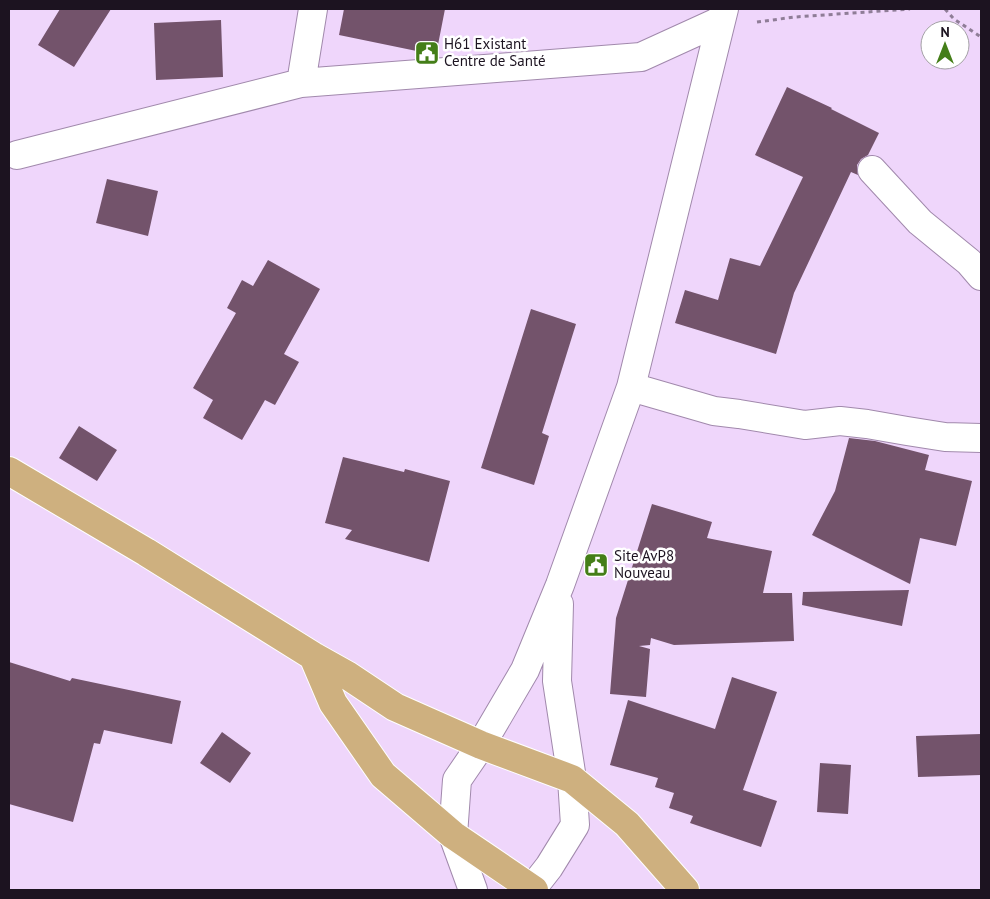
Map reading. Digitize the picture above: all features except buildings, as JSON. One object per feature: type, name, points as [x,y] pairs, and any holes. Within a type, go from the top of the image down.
[{"type":"main road","points":[[9,471],[146,552],[313,656],[347,675],[395,707],[481,745],[572,779],[627,824],[684,890]]},
{"type":"main road","points":[[313,656],[334,703],[383,775],[453,835],[532,890]]},
{"type":"street","points":[[301,83],[313,9]]},
{"type":"street","points":[[17,155],[301,83],[641,57],[722,15]]},
{"type":"street","points":[[473,890],[453,835],[457,780],[481,745],[525,670],[560,585],[631,387],[722,15]]},
{"type":"street","points":[[872,170],[920,222],[969,262],[981,276]]},
{"type":"street","points":[[631,387],[714,411],[805,425],[840,421],[907,432],[981,438]]},
{"type":"street","points":[[532,890],[575,825],[572,779],[557,681],[560,585]]},
{"type":"path","points":[[722,15],[753,22],[795,17],[910,9]]},
{"type":"path","points":[[945,9],[954,19],[981,37]]},
{"type":"place","name":"H61 Existant Centre de Santé","points":[[427,53]]},
{"type":"place","name":"Site AvP8 Nouveau","points":[[596,565]]}]
